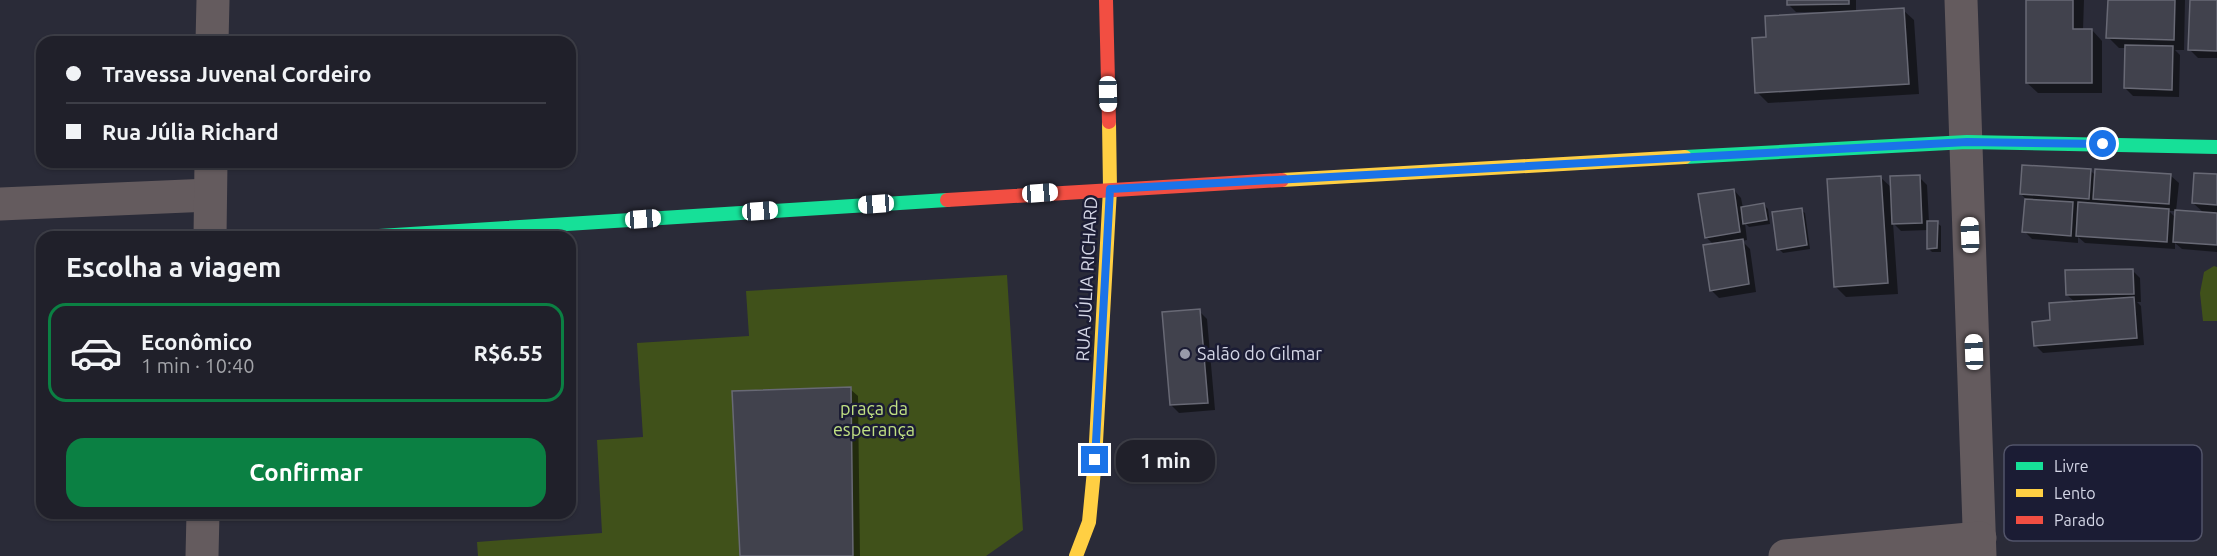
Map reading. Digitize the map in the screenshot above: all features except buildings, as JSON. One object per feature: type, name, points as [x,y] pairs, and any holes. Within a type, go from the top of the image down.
[{"type":"street","points":[[212,36],[213,0]]},
{"type":"street","name":"RUA JÚLIA RICHARD","points":[[1076,556],[1089,522],[1095,460],[1110,189],[1106,0]]},
{"type":"street","points":[[1785,556],[1980,547],[1961,0]]},
{"type":"street","points":[[456,231],[1110,189],[1967,142],[2217,147]]},
{"type":"street","points":[[210,231],[211,168]]},
{"type":"street","points":[[0,204],[210,195]]},
{"type":"street","points":[[202,556],[203,519]]},
{"type":"green space","points":[[2214,266],[2217,267],[2217,321],[2203,321],[2200,293],[2204,272]]},
{"type":"green space","name":"praça da esperança","points":[[1007,275],[1023,530],[986,556],[478,556],[477,542],[602,533],[597,440],[643,437],[637,343],[749,336],[746,291]]},
{"type":"traffic: fast","points":[[1685,157],[1967,142],[2217,147]]},
{"type":"traffic: fast","points":[[458,231],[947,200]]},
{"type":"traffic: slow","points":[[1076,556],[1089,522],[1095,460],[1110,189],[1109,122]]},
{"type":"traffic: slow","points":[[1282,180],[1685,157]]},
{"type":"traffic: jam","points":[[1106,0],[1109,122]]},
{"type":"traffic: jam","points":[[947,200],[1282,180]]},
{"type":"place","name":"Salão do Gilmar","points":[[1185,354]]},
{"type":"route","points":[[1095,460],[1110,189],[1967,142],[2103,144]]}]
